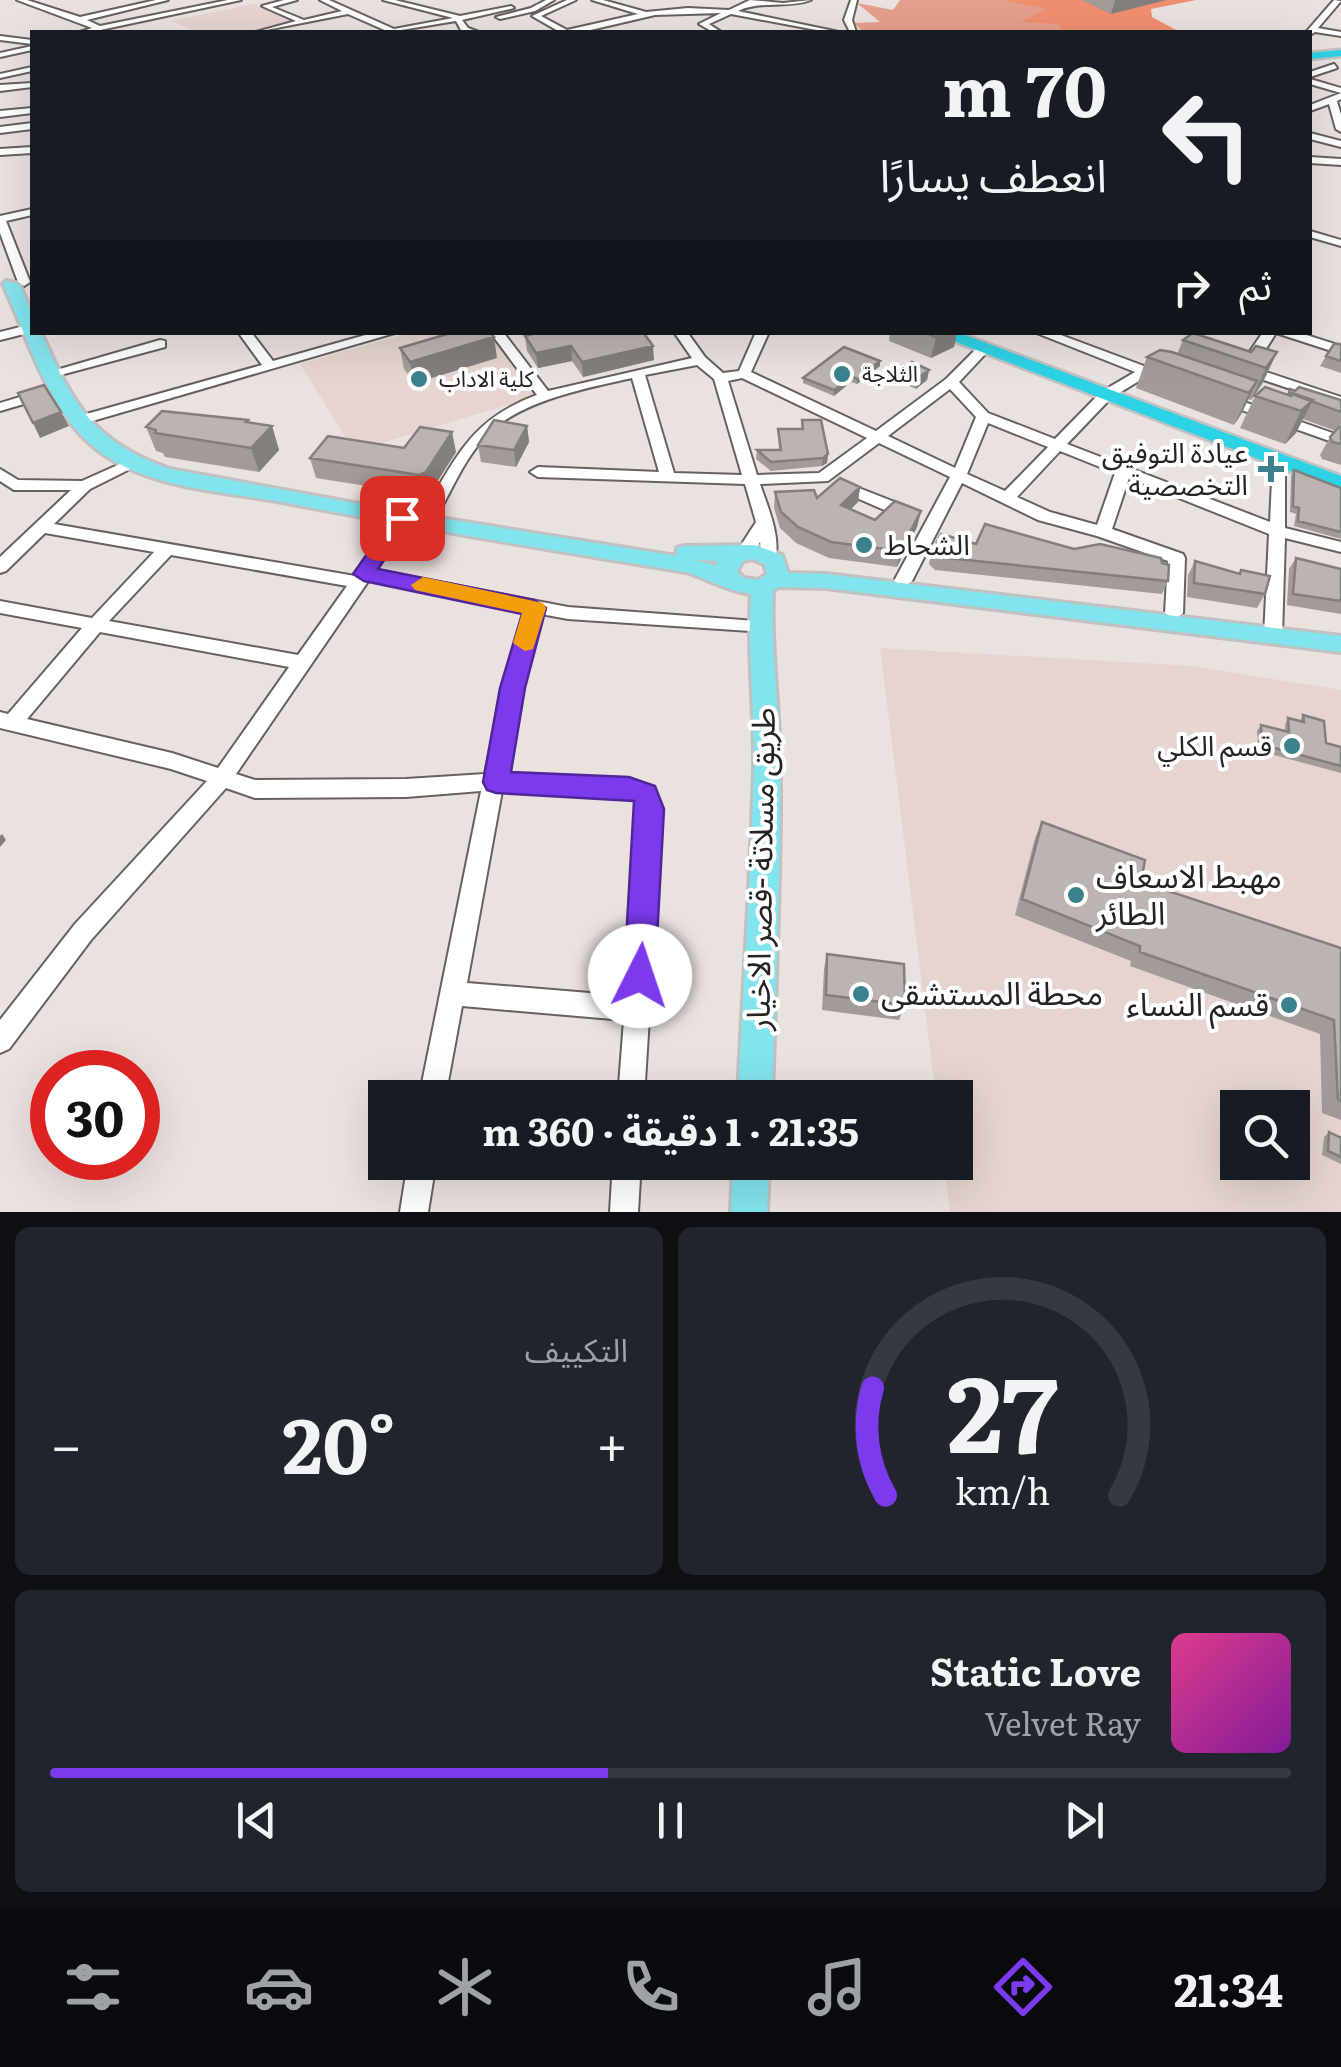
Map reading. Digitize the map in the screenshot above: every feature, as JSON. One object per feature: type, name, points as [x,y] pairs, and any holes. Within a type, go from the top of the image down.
[{"type":"highway","points":[[1312,53],[1340,45]]},
{"type":"highway","points":[[947,335],[1341,480]]},
{"type":"highway","points":[[964,335],[1280,460],[1341,480]]},
{"type":"main road","points":[[19,288],[30,314]]},
{"type":"main road","points":[[39,335],[59,378],[103,449],[166,474],[402,518],[428,517],[688,553],[741,554],[771,572],[826,581],[1174,613],[1341,644]]},
{"type":"main road","points":[[83,420],[114,443],[155,462],[688,565],[733,582],[771,572],[903,581],[959,593],[1273,631],[1341,634]]},
{"type":"main road","points":[[741,554],[727,562],[754,633]]},
{"type":"main road","points":[[754,633],[771,572]]},
{"type":"main road","name":"طريق مسلاتة -قصر الاخيار","points":[[754,633],[767,714],[755,1080]]},
{"type":"main road","points":[[748,1212],[750,1180]]},
{"type":"street","points":[[20,0],[47,5],[99,29]]},
{"type":"street","points":[[80,19],[165,0]]},
{"type":"street","points":[[174,0],[196,9]]},
{"type":"street","points":[[94,30],[238,0]]},
{"type":"street","points":[[294,0],[265,6],[304,22]]},
{"type":"street","points":[[327,2],[349,0]]},
{"type":"street","points":[[386,0],[436,10],[459,21],[464,30]]},
{"type":"street","points":[[486,2],[497,0]]},
{"type":"street","points":[[406,30],[525,12],[551,0]]},
{"type":"street","points":[[563,30],[536,16],[573,0]]},
{"type":"street","points":[[595,0],[646,14]]},
{"type":"street","points":[[685,0],[702,10]]},
{"type":"street","points":[[714,30],[703,24],[754,1],[784,6],[808,0]]},
{"type":"street","points":[[852,30],[848,20],[854,0]]},
{"type":"street","points":[[1338,0],[1312,31],[1340,45]]},
{"type":"street","points":[[47,5],[64,1]]},
{"type":"street","points":[[327,2],[389,30]]},
{"type":"street","points":[[436,10],[457,6]]},
{"type":"street","points":[[459,21],[511,8]]},
{"type":"street","points":[[601,30],[646,14],[702,10],[824,30]]},
{"type":"street","points":[[268,30],[347,12]]},
{"type":"street","points":[[129,24],[143,30]]},
{"type":"street","points":[[804,30],[813,28]]},
{"type":"street","points":[[0,38],[30,45]]},
{"type":"street","points":[[0,54],[30,46]]},
{"type":"street","points":[[1312,77],[1334,66]]},
{"type":"street","points":[[0,76],[30,69]]},
{"type":"street","points":[[1312,79],[1338,96]]},
{"type":"street","points":[[0,100],[1,88],[30,86]]},
{"type":"street","points":[[1313,105],[1338,96]]},
{"type":"street","points":[[1338,96],[1341,129]]},
{"type":"street","points":[[0,114],[30,111]]},
{"type":"street","points":[[0,130],[28,126],[20,150]]},
{"type":"street","points":[[1312,137],[1341,144]]},
{"type":"street","points":[[0,152],[30,150]]},
{"type":"street","points":[[1316,160],[1341,162]]},
{"type":"street","points":[[19,288],[0,219],[30,212]]},
{"type":"street","points":[[1312,235],[1341,243]]},
{"type":"street","points":[[0,248],[19,288]]},
{"type":"street","points":[[0,336],[30,331]]},
{"type":"street","points":[[251,335],[270,366]]},
{"type":"street","points":[[83,420],[382,335]]},
{"type":"street","points":[[498,335],[546,398]]},
{"type":"street","points":[[682,335],[700,360],[720,378],[762,524],[771,572]]},
{"type":"street","points":[[744,374],[762,335]]},
{"type":"street","points":[[1048,335],[1152,368],[1179,383]]},
{"type":"street","points":[[1080,335],[1088,349]]},
{"type":"street","points":[[1267,335],[1239,367],[1341,402]]},
{"type":"street","points":[[1292,335],[1341,350]]},
{"type":"street","points":[[0,407],[59,378],[160,344]]},
{"type":"street","points":[[823,478],[951,382],[984,349]]},
{"type":"street","points":[[428,517],[483,430],[517,408],[700,360]]},
{"type":"street","points":[[1006,499],[1109,393],[1152,368]]},
{"type":"street","points":[[638,374],[668,478]]},
{"type":"street","points":[[720,378],[744,374],[1044,516],[1177,558],[1174,613]]},
{"type":"street","points":[[951,382],[983,416],[1277,531],[1341,548]]},
{"type":"street","points":[[1264,413],[1286,383]]},
{"type":"street","points":[[1213,395],[1341,441]]},
{"type":"street","points":[[903,581],[959,476],[983,416]]},
{"type":"street","points":[[1273,631],[1280,460]]},
{"type":"street","points":[[0,567],[84,486],[131,463]]},
{"type":"street","points":[[1103,532],[1124,470]]},
{"type":"street","points":[[538,472],[750,480],[823,478],[933,524]]},
{"type":"street","points":[[0,497],[5,482],[84,486]]},
{"type":"street","points":[[0,1040],[83,932],[222,778],[402,518]]},
{"type":"street","points":[[741,554],[762,524]]},
{"type":"street","points":[[40,527],[534,608],[754,633]]},
{"type":"street","points":[[168,549],[6,722],[172,761],[255,789],[406,788],[496,782],[629,788],[645,794],[650,809],[632,1080]]},
{"type":"street","points":[[0,606],[302,663]]},
{"type":"street","points":[[435,1080],[512,688],[534,608]]},
{"type":"street","points":[[451,993],[637,1009]]},
{"type":"street","points":[[414,1212],[419,1180]]},
{"type":"street","points":[[624,1212],[626,1180]]},
{"type":"shaded area","points":[[900,0],[1033,0],[1096,30],[861,30],[854,23],[880,22],[857,3],[893,10]]},
{"type":"shaded area","points":[[1004,0],[1196,0],[1151,9],[1152,17],[1176,30],[1062,30],[1058,24],[1022,22],[1045,9]]},
{"type":"shaded area","points":[[253,4],[293,22],[256,30],[192,30],[171,21]]},
{"type":"shaded area","name":"كلية الاداب","points":[[402,335],[490,335],[541,395],[381,443],[346,438],[300,364]]},
{"type":"shaded area","points":[[880,648],[1192,666],[1341,690],[1341,1212],[950,1212],[946,1180],[973,1180],[973,1080],[934,1080]]},
{"type":"building","points":[[444,335],[494,337],[410,362],[400,348]]},
{"type":"building","points":[[645,335],[653,346],[582,362],[571,346],[536,353],[525,336]]},
{"type":"building","points":[[1199,335],[1251,352],[1256,346],[1277,352],[1266,368],[1183,340]]},
{"type":"building","points":[[1334,344],[1341,344],[1341,361],[1326,356]]},
{"type":"building","name":"الثلاجة","points":[[844,347],[880,361],[858,379],[852,377],[834,390],[803,378]]},
{"type":"building","points":[[1160,350],[1257,381],[1249,393],[1147,357]]},
{"type":"building","points":[[912,362],[929,370],[918,378],[900,371]]},
{"type":"building","points":[[44,385],[61,412],[33,423],[18,393]]},
{"type":"building","points":[[1265,387],[1313,400],[1301,411],[1255,396]]},
{"type":"building","points":[[1299,387],[1341,400],[1341,412],[1289,393]]},
{"type":"building","points":[[162,411],[272,426],[251,448],[155,433],[156,430],[146,427]]},
{"type":"building","points":[[494,420],[527,426],[514,450],[478,445]]},
{"type":"building","points":[[802,420],[821,420],[828,454],[823,458],[771,462],[757,450],[781,450],[778,429],[803,429]]},
{"type":"building","points":[[420,427],[452,432],[426,472],[419,475],[310,458],[328,436],[404,448]]},
{"type":"building","points":[[1339,427],[1341,444],[1332,442],[1330,437]]},
{"type":"building","points":[[1294,470],[1341,488],[1341,532],[1298,521],[1299,508],[1293,506]]},
{"type":"building","points":[[840,478],[860,487],[841,505],[875,520],[895,501],[921,511],[900,551],[831,542],[798,527],[781,512],[775,492],[814,490],[817,498]]},
{"type":"building","points":[[985,524],[1074,549],[1100,544],[1161,558],[1162,563],[1169,565],[1168,581],[938,557],[932,551],[941,534],[976,544]]},
{"type":"building","points":[[1296,558],[1341,569],[1341,601],[1293,594]]},
{"type":"building","points":[[1195,561],[1240,574],[1241,570],[1270,576],[1265,594],[1194,583]]},
{"type":"building","name":"قسم الكلي","points":[[1303,715],[1324,721],[1326,743],[1341,747],[1341,766],[1267,746],[1266,738],[1261,737],[1261,725],[1289,732],[1288,718],[1304,722]]},
{"type":"building","points":[[1042,822],[1145,860],[1141,882],[1341,948],[1341,1101],[1334,1020],[1140,952],[1140,946],[1022,899]]},
{"type":"building","points":[[827,954],[904,964],[905,1005],[826,995]]},
{"type":"building","points":[[1329,1132],[1341,1138],[1341,1157],[1328,1151]]},
{"type":"slow traffic","points":[[423,585],[534,608],[525,643]]},
{"type":"place","name":"الثلاجة","points":[[842,374]]},
{"type":"place","name":"كلية الاداب","points":[[419,379]]},
{"type":"place","name":"عيادة التوفيق التخصصية","points":[[1271,469]]},
{"type":"place","name":"الشحاط","points":[[864,545]]},
{"type":"place","name":"قسم الكلي","points":[[1292,746]]},
{"type":"place","name":"مهبط الاسعاف الطائر","points":[[1076,895]]},
{"type":"place","name":"محطة المستشقى","points":[[861,994]]},
{"type":"place","name":"قسم النساء","points":[[1289,1005]]},
{"type":"route","points":[[402,518],[364,574],[534,608],[512,688],[496,782],[629,788],[645,794],[650,809],[640,976]]}]
